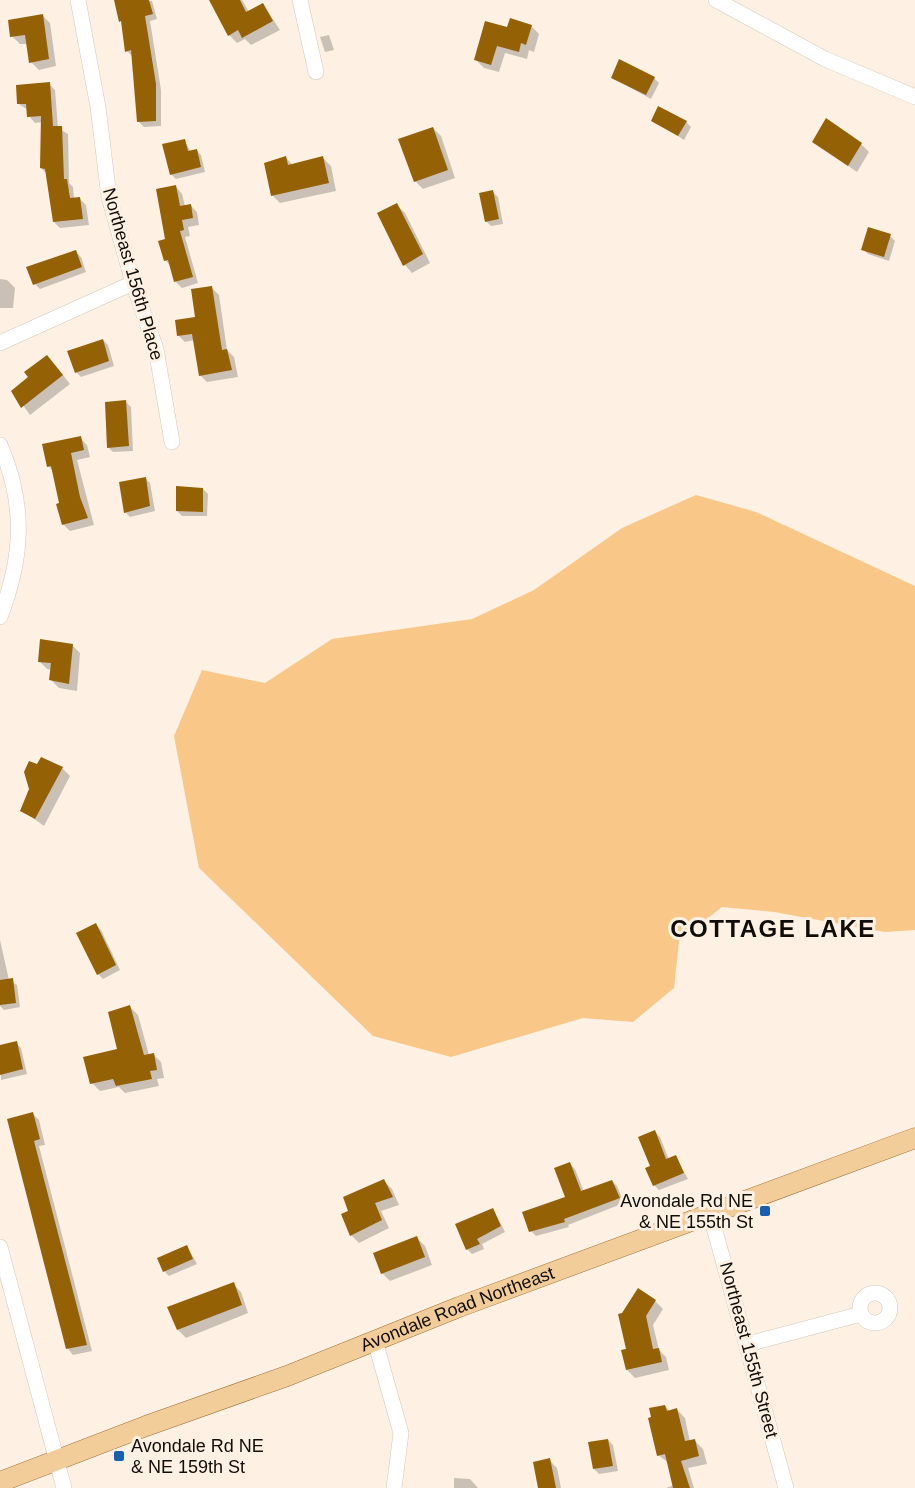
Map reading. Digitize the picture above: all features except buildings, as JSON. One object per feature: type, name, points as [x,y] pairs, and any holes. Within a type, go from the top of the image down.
[{"type":"main road","name":"Avondale Road Northeast","points":[[0,1482],[710,1213],[915,1138]]},
{"type":"street","name":"Northeast 156th Place","points":[[78,0],[98,107],[109,197],[133,283],[156,349],[172,442]]},
{"type":"street","points":[[300,0],[316,72]]},
{"type":"street","points":[[716,0],[825,58],[915,98]]},
{"type":"street","points":[[0,343],[133,283]]},
{"type":"street","points":[[0,445],[3,460],[17,496],[20,534],[11,587],[0,616]]},
{"type":"street","name":"Northeast 155th Street","points":[[710,1213],[786,1488]]},
{"type":"street","points":[[0,1247],[64,1488]]},
{"type":"street","points":[[748,1344],[861,1314]]},
{"type":"street","points":[[375,1341],[401,1432],[394,1488]]},
{"type":"shaded area","points":[[696,495],[756,512],[915,586],[915,930],[885,932],[774,912],[722,907],[679,941],[674,988],[633,1022],[583,1018],[451,1057],[373,1036],[199,868],[174,736],[202,670],[265,683],[332,639],[472,619],[534,590],[622,528]]},
{"type":"place","name":"Avondale Rd NE & NE 155th St","points":[[765,1211]]},
{"type":"place","name":"Avondale Rd NE & NE 159th St","points":[[119,1456]]},
{"type":"district","name":"COTTAGE LAKE","points":[[773,928]]}]
